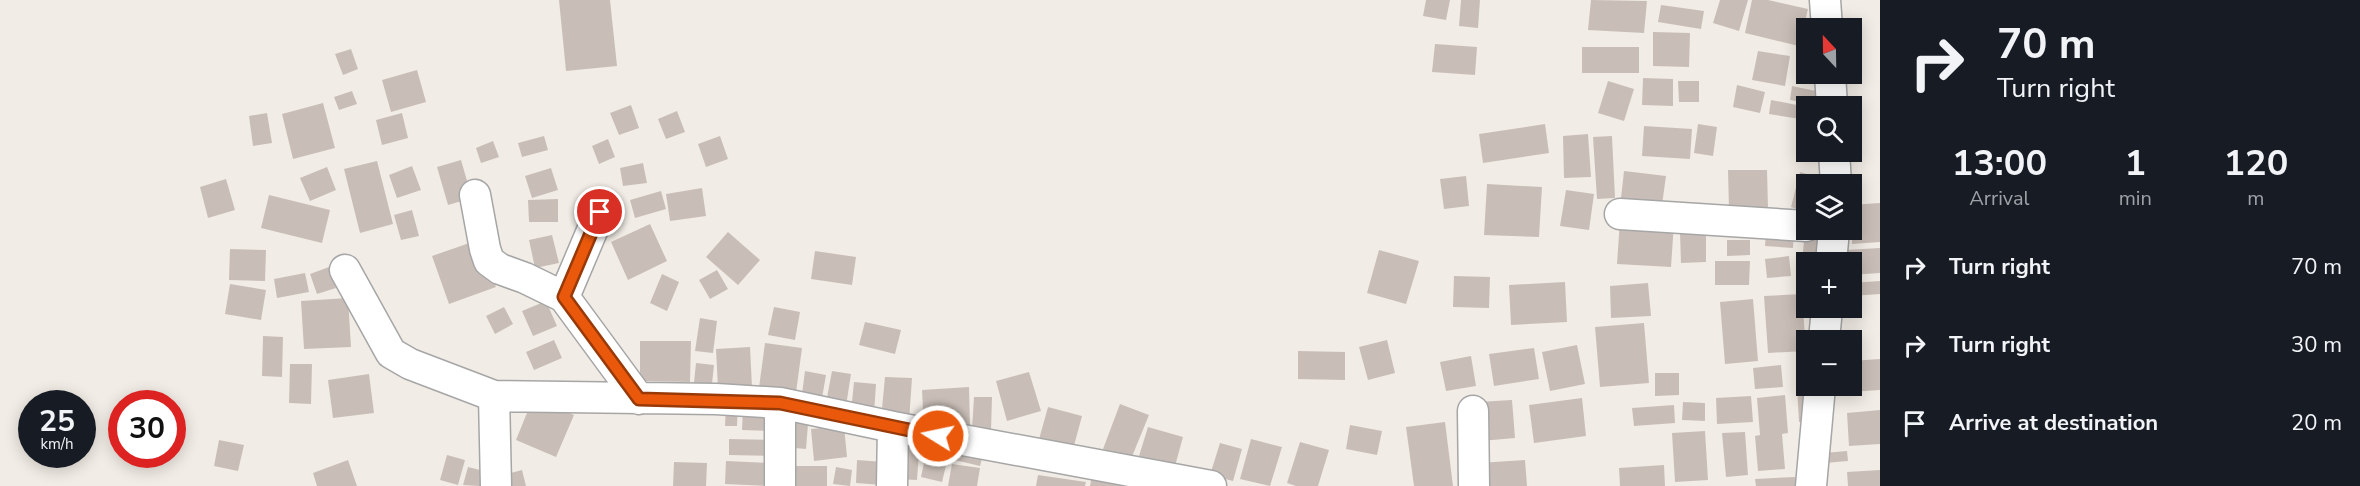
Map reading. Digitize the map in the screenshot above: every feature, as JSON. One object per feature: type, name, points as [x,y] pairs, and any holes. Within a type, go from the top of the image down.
[{"type":"street","points":[[1826,0],[1827,18]]},
{"type":"street","points":[[475,195],[489,261],[564,297],[639,399]]},
{"type":"street","points":[[564,297],[600,212]]},
{"type":"street","points":[[1620,214],[1796,225]]},
{"type":"street","points":[[345,270],[391,353],[410,364],[494,396],[780,403],[893,427],[1211,486]]},
{"type":"street","points":[[494,396],[496,486]]},
{"type":"street","points":[[1811,486],[1819,396]]},
{"type":"street","points":[[780,403],[780,486]]},
{"type":"street","points":[[1473,411],[1474,486]]},
{"type":"street","points":[[892,486],[893,427]]},
{"type":"building","points":[[559,0],[610,0],[617,66],[566,71]]},
{"type":"building","points":[[1426,0],[1450,0],[1446,20],[1423,16]]},
{"type":"building","points":[[1461,0],[1480,0],[1478,28],[1459,26]]},
{"type":"building","points":[[1591,0],[1647,1],[1644,33],[1588,30]]},
{"type":"building","points":[[1720,0],[1748,0],[1739,31],[1713,23]]},
{"type":"building","points":[[1752,0],[1768,0],[1808,9],[1806,18],[1796,18],[1796,45],[1745,33]]},
{"type":"building","points":[[1661,5],[1704,11],[1701,29],[1658,22]]},
{"type":"building","points":[[1653,32],[1690,33],[1689,67],[1653,66]]},
{"type":"building","points":[[1435,44],[1477,47],[1475,75],[1432,72]]},
{"type":"building","points":[[1582,47],[1639,47],[1639,73],[1582,73]]},
{"type":"building","points":[[351,49],[358,69],[343,75],[335,54]]},
{"type":"building","points":[[1758,51],[1790,56],[1785,86],[1752,80]]},
{"type":"building","points":[[417,70],[426,102],[391,112],[382,80]]},
{"type":"building","points":[[1643,78],[1673,79],[1673,106],[1642,105]]},
{"type":"building","points":[[1608,81],[1634,89],[1624,121],[1598,113]]},
{"type":"building","points":[[1678,81],[1699,81],[1699,102],[1679,102]]},
{"type":"building","points":[[1737,85],[1765,92],[1760,113],[1733,107]]},
{"type":"building","points":[[1792,86],[1821,92],[1820,96],[1796,96],[1796,101],[1790,100]]},
{"type":"building","points":[[352,91],[357,104],[339,110],[334,97]]},
{"type":"building","points":[[1771,100],[1796,105],[1796,118],[1769,114]]},
{"type":"building","points":[[323,103],[335,148],[293,159],[282,114]]},
{"type":"building","points":[[631,105],[639,128],[619,135],[610,113]]},
{"type":"building","points":[[677,111],[685,132],[666,139],[658,119]]},
{"type":"building","points":[[267,113],[272,143],[253,146],[249,116]]},
{"type":"building","points":[[402,113],[408,138],[382,145],[376,120]]},
{"type":"building","points":[[1545,124],[1549,153],[1483,163],[1479,134]]},
{"type":"building","points":[[1698,124],[1717,127],[1713,156],[1694,153]]},
{"type":"building","points":[[1644,126],[1692,129],[1690,159],[1642,156]]},
{"type":"building","points":[[1588,134],[1591,177],[1564,178],[1563,136]]},
{"type":"building","points":[[544,136],[548,150],[522,157],[518,143]]},
{"type":"building","points":[[720,136],[728,159],[706,167],[698,144]]},
{"type":"building","points":[[1612,136],[1615,198],[1597,199],[1593,137]]},
{"type":"building","points":[[608,139],[615,157],[599,164],[592,146]]},
{"type":"building","points":[[493,141],[499,157],[481,163],[476,148]]},
{"type":"building","points":[[461,160],[472,198],[448,205],[437,167]]},
{"type":"building","points":[[377,161],[393,224],[360,233],[344,169]]},
{"type":"building","points":[[643,163],[647,183],[623,186],[620,168]]},
{"type":"building","points":[[412,166],[421,190],[397,198],[389,175]]},
{"type":"building","points":[[327,167],[336,190],[310,201],[300,178]]},
{"type":"building","points":[[551,168],[558,190],[532,198],[525,176]]},
{"type":"building","points":[[1728,170],[1767,170],[1768,208],[1729,209]]},
{"type":"building","points":[[1624,171],[1666,176],[1661,212],[1620,207]]},
{"type":"building","points":[[1466,176],[1469,206],[1444,209],[1440,179]]},
{"type":"building","points":[[226,179],[235,210],[208,218],[200,187]]},
{"type":"building","points":[[1487,184],[1542,187],[1539,237],[1484,235]]},
{"type":"building","points":[[702,188],[706,216],[670,221],[666,194]]},
{"type":"building","points":[[1796,188],[1796,209],[1791,207]]},
{"type":"building","points":[[1566,190],[1594,194],[1589,230],[1560,226]]},
{"type":"building","points":[[661,191],[666,209],[635,218],[630,200]]},
{"type":"building","points":[[269,195],[330,210],[322,243],[261,228]]},
{"type":"building","points":[[558,199],[558,222],[529,222],[528,200]]},
{"type":"building","points":[[1880,203],[1880,242],[1852,244],[1852,240],[1862,240],[1862,204]]},
{"type":"building","points":[[412,210],[419,236],[401,240],[394,215]]},
{"type":"building","points":[[1620,220],[1674,223],[1671,267],[1617,264]]},
{"type":"building","points":[[650,224],[667,261],[628,280],[611,242]]},
{"type":"building","points":[[728,232],[760,260],[738,285],[706,257]]},
{"type":"building","points":[[1680,232],[1706,232],[1706,262],[1681,263]]},
{"type":"building","points":[[1766,232],[1794,234],[1793,248],[1765,246]]},
{"type":"building","points":[[552,235],[559,263],[535,268],[529,240]]},
{"type":"building","points":[[478,240],[496,287],[449,304],[432,256]]},
{"type":"building","points":[[1727,240],[1750,240],[1750,255],[1727,256]]},
{"type":"building","points":[[1804,240],[1832,240],[1831,252],[1803,252]]},
{"type":"building","points":[[1880,248],[1880,273],[1862,274],[1862,252],[1845,252],[1845,250]]},
{"type":"building","points":[[230,249],[266,250],[265,281],[229,280]]},
{"type":"building","points":[[1379,250],[1419,261],[1406,304],[1367,293]]},
{"type":"building","points":[[815,251],[856,257],[852,285],[811,279]]},
{"type":"building","points":[[1789,256],[1791,276],[1767,278],[1765,259]]},
{"type":"building","points":[[1715,261],[1750,261],[1749,285],[1715,285]]},
{"type":"building","points":[[329,267],[336,288],[317,294],[310,274]]},
{"type":"building","points":[[717,270],[728,289],[710,299],[699,280]]},
{"type":"building","points":[[305,273],[309,292],[277,298],[274,279]]},
{"type":"building","points":[[662,274],[679,282],[667,311],[650,303]]},
{"type":"building","points":[[1454,276],[1490,277],[1489,308],[1453,307]]},
{"type":"building","points":[[1880,281],[1880,294],[1862,295],[1862,282]]},
{"type":"building","points":[[1565,282],[1567,322],[1511,325],[1509,285]]},
{"type":"building","points":[[1648,283],[1651,316],[1611,318],[1610,286]]},
{"type":"building","points":[[230,284],[266,290],[261,320],[225,314]]},
{"type":"building","points":[[1796,294],[1796,318],[1804,318],[1805,330],[1796,330],[1796,352],[1768,353],[1764,296]]},
{"type":"building","points":[[348,298],[351,347],[304,349],[301,301]]},
{"type":"building","points":[[1753,299],[1758,361],[1725,364],[1720,302]]},
{"type":"building","points":[[546,301],[557,326],[533,336],[522,311]]},
{"type":"building","points":[[504,307],[513,324],[495,334],[486,316]]},
{"type":"building","points":[[774,307],[800,312],[795,340],[768,335]]},
{"type":"building","points":[[700,318],[717,321],[713,353],[695,351]]},
{"type":"building","points":[[865,322],[901,330],[895,354],[859,345]]},
{"type":"building","points":[[1644,323],[1649,383],[1600,387],[1595,327]]},
{"type":"building","points":[[263,336],[283,337],[282,377],[262,376]]},
{"type":"building","points":[[554,340],[562,358],[534,370],[526,352]]},
{"type":"building","points":[[1387,340],[1395,373],[1368,380],[1359,347]]},
{"type":"building","points":[[640,341],[691,341],[690,382],[640,381]]},
{"type":"building","points":[[765,343],[802,348],[795,400],[758,395]]},
{"type":"building","points":[[1577,345],[1585,384],[1550,391],[1542,352]]},
{"type":"building","points":[[750,347],[752,387],[718,388],[716,349]]},
{"type":"building","points":[[1534,348],[1539,379],[1494,386],[1489,354]]},
{"type":"building","points":[[1298,351],[1345,352],[1345,380],[1298,379]]},
{"type":"building","points":[[1471,356],[1476,386],[1446,391],[1440,362]]},
{"type":"building","points":[[1880,359],[1880,390],[1862,391],[1862,360]]},
{"type":"building","points":[[696,363],[714,365],[711,393],[693,392]]},
{"type":"building","points":[[290,364],[312,364],[311,404],[289,403]]},
{"type":"building","points":[[1781,365],[1783,387],[1755,389],[1753,368]]},
{"type":"building","points":[[805,371],[826,375],[822,398],[802,394]]},
{"type":"building","points":[[832,371],[851,374],[846,406],[826,403]]},
{"type":"building","points":[[1029,372],[1041,411],[1007,421],[996,381]]},
{"type":"building","points":[[1655,373],[1679,373],[1679,395],[1655,396]]},
{"type":"building","points":[[369,374],[374,413],[333,418],[328,380]]},
{"type":"building","points":[[885,377],[912,378],[909,421],[881,419]]},
{"type":"building","points":[[854,382],[876,384],[874,414],[851,412]]},
{"type":"building","points":[[969,387],[970,428],[924,430],[922,390]]},
{"type":"building","points":[[1785,395],[1788,433],[1782,434],[1785,469],[1758,471],[1755,436],[1760,435],[1757,398]]},
{"type":"building","points":[[1751,396],[1753,422],[1717,424],[1716,398]]},
{"type":"building","points":[[1798,396],[1811,396],[1822,421],[1799,422]]},
{"type":"building","points":[[974,397],[992,397],[991,431],[972,430]]},
{"type":"building","points":[[533,398],[574,415],[556,457],[516,440]]},
{"type":"building","points":[[1582,398],[1586,436],[1534,443],[1529,405]]},
{"type":"building","points":[[1512,400],[1515,438],[1481,441],[1478,402]]},
{"type":"building","points":[[1683,402],[1705,403],[1705,421],[1682,420]]},
{"type":"building","points":[[726,404],[738,404],[737,426],[725,426]]},
{"type":"building","points":[[1120,404],[1149,415],[1131,459],[1103,449]]},
{"type":"building","points":[[1674,405],[1675,423],[1634,426],[1632,408]]},
{"type":"building","points":[[1048,407],[1082,416],[1072,453],[1038,443]]},
{"type":"building","points":[[743,408],[775,409],[775,431],[742,430]]},
{"type":"building","points":[[786,410],[809,412],[806,449],[783,447]]},
{"type":"building","points":[[1880,410],[1880,444],[1849,446],[1847,413]]},
{"type":"building","points":[[1445,422],[1453,486],[1414,486],[1406,427]]},
{"type":"building","points":[[1350,425],[1382,431],[1377,455],[1346,449]]},
{"type":"building","points":[[844,426],[847,457],[814,461],[811,429]]},
{"type":"building","points":[[1148,427],[1183,437],[1175,466],[1139,456]]},
{"type":"building","points":[[1705,431],[1708,480],[1675,482],[1672,433]]},
{"type":"building","points":[[1745,432],[1748,475],[1726,477],[1722,433]]},
{"type":"building","points":[[899,437],[920,438],[917,480],[897,479]]},
{"type":"building","points":[[729,439],[776,440],[775,456],[729,455]]},
{"type":"building","points":[[1251,439],[1282,447],[1270,486],[1240,479]]},
{"type":"building","points":[[219,440],[244,445],[238,471],[214,466]]},
{"type":"building","points":[[929,440],[951,445],[942,482],[921,477]]},
{"type":"building","points":[[1300,442],[1329,450],[1318,486],[1296,486],[1287,483]]},
{"type":"building","points":[[1220,443],[1242,449],[1233,481],[1210,475]]},
{"type":"building","points":[[959,445],[984,451],[980,466],[955,460]]},
{"type":"building","points":[[1847,451],[1848,461],[1825,463],[1824,453]]},
{"type":"building","points":[[447,455],[465,460],[458,485],[440,480]]},
{"type":"building","points":[[348,460],[357,486],[317,486],[313,473]]},
{"type":"building","points":[[857,460],[884,462],[882,485],[856,483]]},
{"type":"building","points":[[1525,460],[1527,486],[1481,486],[1479,463]]},
{"type":"building","points":[[726,461],[772,463],[771,486],[725,484]]},
{"type":"building","points":[[674,462],[707,463],[706,486],[673,486]]},
{"type":"building","points":[[952,464],[980,468],[977,486],[948,486]]},
{"type":"building","points":[[1664,465],[1665,486],[1620,486],[1619,468]]},
{"type":"building","points":[[790,466],[827,466],[827,486],[790,486]]},
{"type":"building","points":[[468,467],[484,471],[480,486],[463,485]]},
{"type":"building","points":[[836,467],[852,470],[850,486],[833,484]]},
{"type":"building","points":[[522,470],[526,486],[502,486],[499,476]]},
{"type":"building","points":[[1880,470],[1880,486],[1848,486],[1847,472]]},
{"type":"building","points":[[1038,475],[1086,482],[1085,486],[1036,486]]},
{"type":"building","points":[[1092,476],[1124,483],[1123,486],[1090,486]]},
{"type":"building","points":[[1795,477],[1795,486],[1756,486],[1755,479]]},
{"type":"route","points":[[600,212],[564,297],[639,399],[716,399],[780,403],[938,436]]}]
